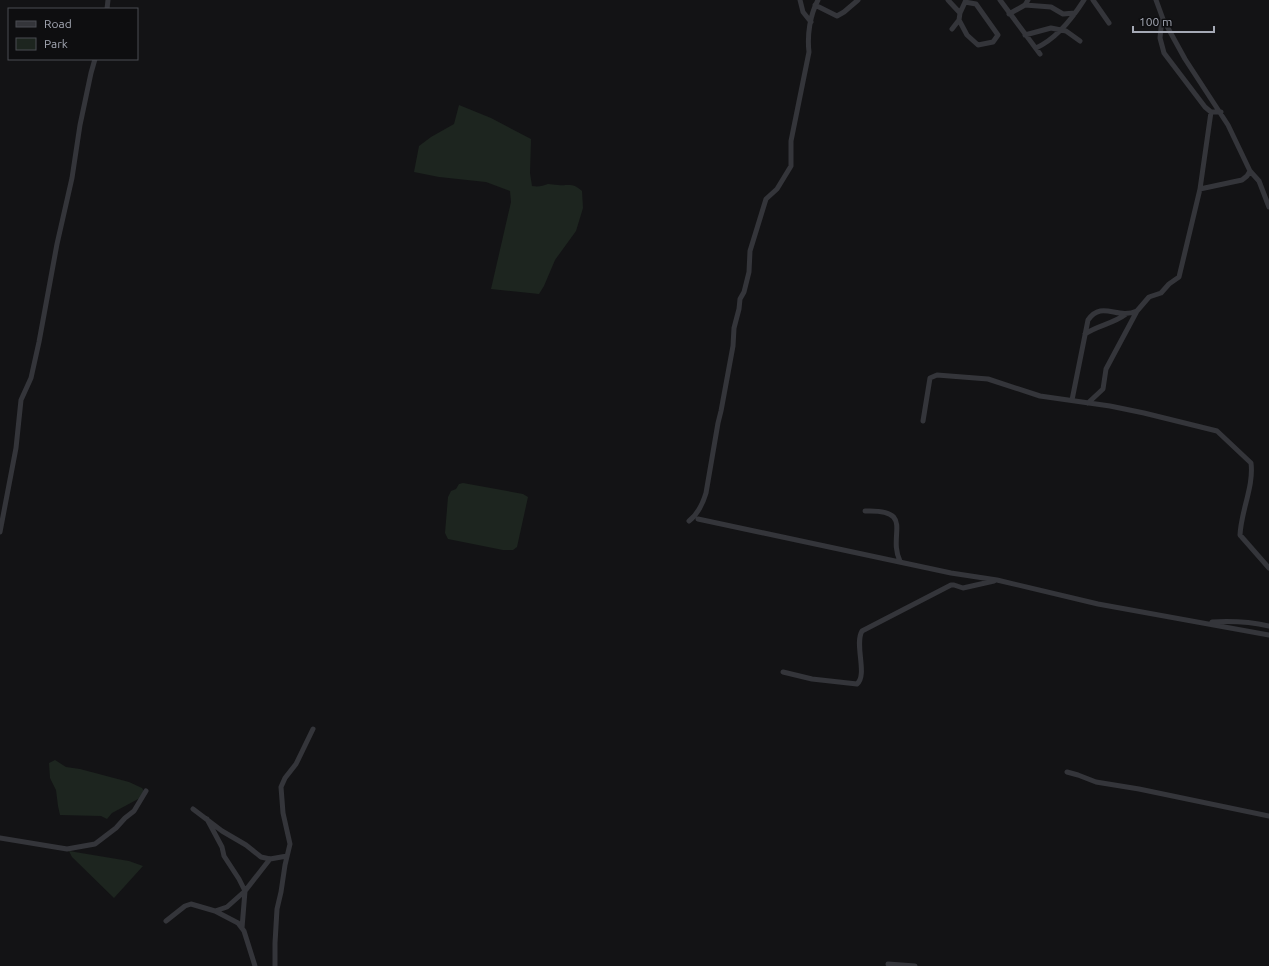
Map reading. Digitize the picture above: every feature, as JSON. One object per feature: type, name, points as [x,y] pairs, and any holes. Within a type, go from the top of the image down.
[{"type":"street","points":[[800,0],[803,12],[811,22]]},
{"type":"street","points":[[689,521],[702,503],[706,492],[733,346],[734,328],[740,299],[744,292],[749,272],[750,251],[754,235],[766,199],[777,189],[791,166],[791,141],[809,52],[808,40],[811,22],[817,3],[837,16],[858,0]]},
{"type":"street","points":[[948,0],[960,13]]},
{"type":"street","points":[[1000,0],[1040,54],[1044,44],[1061,30],[1084,0]]},
{"type":"street","points":[[1009,14],[1025,5],[1028,0]]},
{"type":"street","points":[[1093,0],[1110,23]]},
{"type":"street","points":[[1156,0],[1163,18],[1185,59],[1203,88],[1221,112],[1250,171],[1259,181],[1269,207]]},
{"type":"street","points":[[952,29],[959,20],[960,13],[966,1],[976,4],[998,35],[993,42],[978,45],[967,35],[959,20]]},
{"type":"street","points":[[1025,5],[1051,7],[1063,14],[1075,13]]},
{"type":"street","points":[[1163,18],[1160,38],[1164,52],[1205,107],[1211,112],[1221,112]]},
{"type":"street","points":[[1025,35],[1051,28],[1066,31],[1080,41]]},
{"type":"street","points":[[0,532],[16,448],[21,400],[31,378],[39,342],[57,244],[72,178],[80,126],[95,60]]},
{"type":"street","points":[[1088,403],[1103,389],[1106,369],[1137,311],[1150,297],[1161,293],[1169,284],[1179,277],[1200,189],[1211,112]]},
{"type":"street","points":[[1200,189],[1242,180],[1250,171]]},
{"type":"street","points":[[1072,400],[1088,320],[1092,313],[1100,310],[1126,314]]},
{"type":"street","points":[[1085,334],[1093,328],[1117,321],[1126,314],[1137,311]]},
{"type":"street","points":[[923,421],[930,378],[937,375],[988,379],[1040,396],[1072,400],[1144,413],[1217,431],[1251,463],[1252,472],[1240,522],[1240,535],[1269,568]]},
{"type":"street","points":[[865,511],[880,510],[894,517],[897,527],[897,555],[900,561]]},
{"type":"street","points":[[698,519],[951,573],[997,580],[1098,604],[1269,635]]},
{"type":"street","points":[[783,672],[812,679],[857,684],[861,679],[860,634],[862,631],[951,586],[954,585],[963,588],[997,580]]},
{"type":"street","points":[[1205,623],[1224,621],[1256,623],[1269,626]]},
{"type":"street","points":[[275,966],[277,909],[290,844],[283,813],[281,787],[285,778],[296,764],[313,729]]},
{"type":"street","points":[[1067,772],[1096,782],[1139,789],[1269,816]]},
{"type":"street","points":[[0,838],[67,849],[95,844],[116,828],[124,818],[134,811],[146,791]]},
{"type":"street","points":[[193,809],[222,831],[246,844],[261,857],[270,859],[287,856]]},
{"type":"street","points":[[207,819],[222,847],[224,856],[239,879],[244,891],[242,928]]},
{"type":"street","points":[[215,910],[227,908],[244,891],[270,859]]},
{"type":"street","points":[[166,921],[185,906],[191,904],[215,910],[238,923],[242,928],[255,966]]},
{"type":"street","points":[[888,964],[915,966]]},
{"type":"green space","points":[[459,105],[491,118],[531,139],[530,173],[532,186],[548,184],[570,185],[576,186],[582,191],[583,208],[576,231],[555,260],[539,294],[491,289],[511,202],[510,191],[486,182],[439,177],[414,172],[419,146],[431,137],[454,124]]},
{"type":"green space","points":[[463,483],[523,494],[528,497],[517,547],[513,550],[503,550],[448,539],[445,533],[448,497],[451,491],[456,489],[459,484]]},
{"type":"green space","points":[[55,760],[66,767],[80,769],[129,782],[142,788],[144,791],[140,798],[112,813],[107,819],[101,816],[60,815],[56,790],[50,778],[49,763]]},
{"type":"green space","points":[[69,851],[129,861],[143,866],[114,898],[72,857]]}]
